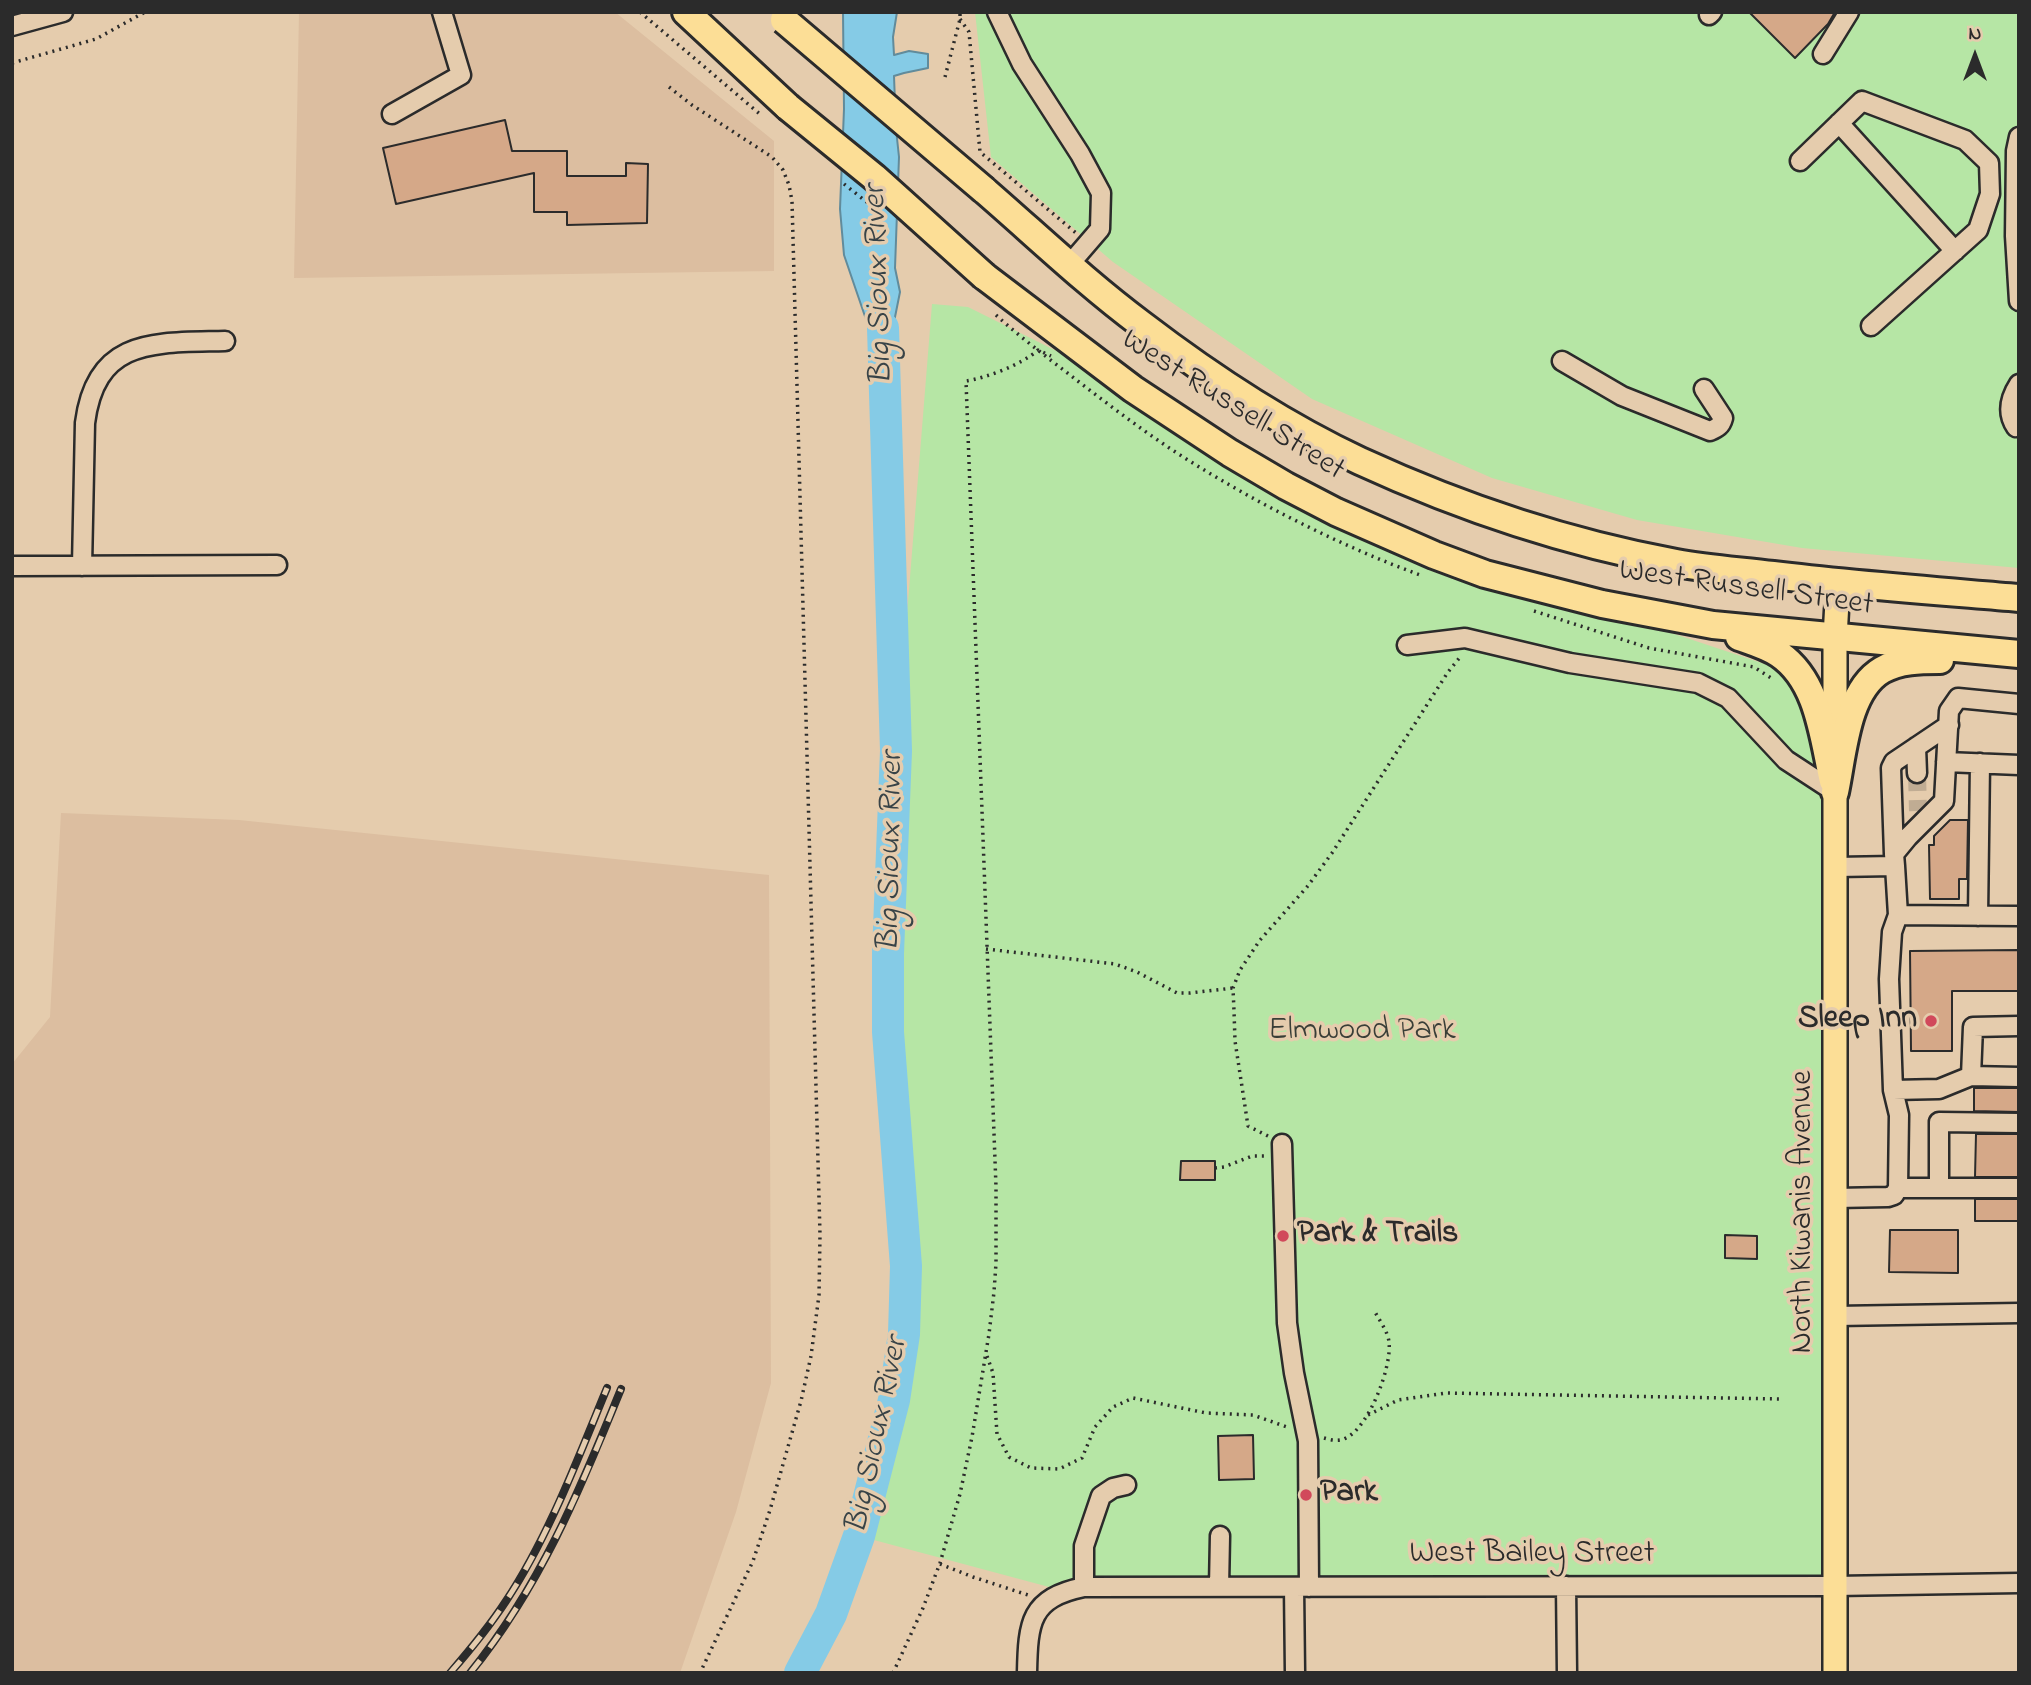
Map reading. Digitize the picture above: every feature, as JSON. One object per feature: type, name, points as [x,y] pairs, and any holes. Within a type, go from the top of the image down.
[{"type":"highway","name":"West Russell Street","points":[[686,12],[788,107],[874,177],[984,276],[1144,397],[1230,453],[1336,512],[1485,574],[1677,620],[2019,656]]},
{"type":"highway","name":"West Russell Street","points":[[780,16],[1140,323],[1243,394],[1338,450],[1416,485],[1536,528],[1616,550],[1677,563],[1838,583],[2019,598]]},
{"type":"highway","points":[[1677,620],[1759,644],[1790,663],[1801,676],[1816,710],[1836,792]]},
{"type":"highway","points":[[1836,792],[1852,710],[1858,694],[1881,670],[1921,660],[2019,656]]},
{"type":"main road","name":"North Kiwanis Avenue","points":[[1835,1673],[1838,583]]},
{"type":"street","points":[[392,114],[461,75],[442,12]]},
{"type":"street","points":[[997,12],[1022,64],[1101,192],[1100,229],[1069,265]]},
{"type":"street","points":[[1823,54],[1849,12]]},
{"type":"street","points":[[12,26],[57,13]]},
{"type":"street","points":[[1800,161],[1862,101],[1965,139],[1989,163],[1990,194],[1978,230],[1871,326]]},
{"type":"street","points":[[1839,123],[1955,251]]},
{"type":"street","points":[[2019,137],[2016,151],[2015,236],[2019,301]]},
{"type":"street","points":[[82,566],[85,423],[87,402],[96,380],[116,359],[142,346],[166,342],[225,341]]},
{"type":"street","points":[[1562,361],[1622,396],[1710,431],[1721,424],[1723,418],[1704,389]]},
{"type":"street","points":[[2019,384],[2011,397],[2009,410],[2011,420],[2016,427],[2019,426]]},
{"type":"street","points":[[12,566],[277,565]]},
{"type":"street","points":[[1407,645],[1465,638],[1570,663],[1698,682],[1728,698],[1786,760],[1836,792]]},
{"type":"street","points":[[1895,860],[1918,819],[1944,801],[1949,711],[1958,698],[2019,704]]},
{"type":"street","points":[[1836,1198],[1888,1197],[1894,1195],[1898,1188],[1899,1115],[1893,1090],[1889,979],[1892,932],[1898,915],[1891,768],[1894,762],[1949,725]]},
{"type":"street","points":[[1916,747],[1917,773]]},
{"type":"street","points":[[1947,762],[2019,765]]},
{"type":"street","points":[[1978,916],[1980,763]]},
{"type":"street","points":[[1836,867],[1895,860]]},
{"type":"street","points":[[1898,915],[2019,916]]},
{"type":"street","points":[[1971,1076],[1973,1027],[2019,1026]]},
{"type":"street","points":[[1893,1090],[1939,1089],[1971,1076],[2019,1077]]},
{"type":"street","points":[[1939,1089],[1939,1188]]},
{"type":"street","points":[[1939,1122],[2019,1123]]},
{"type":"street","points":[[1283,1150],[1287,1323],[1308,1441],[1295,1673]]},
{"type":"street","points":[[1898,1188],[2019,1188]]},
{"type":"street","points":[[1836,1316],[2019,1313]]},
{"type":"street","points":[[1084,1587],[1084,1546],[1101,1496],[1113,1488],[1126,1485]]},
{"type":"street","points":[[1219,1587],[1220,1536]]},
{"type":"street","name":"West Bailey Street","points":[[1047,1600],[1064,1591],[1084,1587],[1835,1586],[2019,1583]]},
{"type":"street","points":[[1566,1586],[1567,1673]]},
{"type":"street","points":[[1027,1673],[1030,1629],[1036,1613],[1047,1600]]},
{"type":"path","points":[[12,64],[96,39],[145,12]]},
{"type":"path","points":[[640,12],[762,115]]},
{"type":"path","points":[[945,77],[960,12]]},
{"type":"path","points":[[960,19],[969,32],[980,152],[1087,242]]},
{"type":"path","points":[[669,87],[772,157],[783,170],[792,201],[820,1235],[819,1295],[811,1356],[801,1401],[753,1561],[700,1673]]},
{"type":"path","points":[[893,1673],[940,1563],[960,1494],[986,1354],[994,1292],[997,1229],[966,381],[978,380],[1031,357],[1038,351]]},
{"type":"path","points":[[1248,1126],[1235,1041],[1233,988],[1240,970],[1260,940],[1307,887],[1332,853],[1461,655],[1465,638]]},
{"type":"path","points":[[986,949],[1115,964],[1177,993],[1233,988]]},
{"type":"path","points":[[1215,1168],[1252,1156],[1283,1150]]},
{"type":"path","points":[[986,1354],[993,1373],[997,1434],[1009,1457],[1031,1468],[1059,1469],[1082,1458],[1095,1427],[1113,1407],[1133,1398],[1206,1413],[1253,1415],[1334,1441],[1346,1438],[1366,1416],[1374,1404],[1389,1361],[1389,1339],[1375,1312]]},
{"type":"path","points":[[1366,1416],[1398,1400],[1446,1393],[1782,1399]]},
{"type":"path","points":[[940,1563],[1008,1589],[1047,1600]]},
{"type":"shaded area","points":[[299,12],[615,12],[774,141],[774,271],[294,278]]},
{"type":"shaded area","points":[[61,813],[239,820],[769,875],[771,1383],[736,1512],[680,1673],[12,1673],[12,1064],[50,1017]]},
{"type":"green space","points":[[975,12],[2019,12],[2019,568],[1802,548],[1637,520],[1492,478],[1312,399],[1113,262],[991,157]]},
{"type":"green space","name":"Elmwood Park","points":[[932,304],[968,307],[1133,389],[1336,512],[1539,589],[1801,676],[1835,792],[1835,1586],[1064,1591],[859,1536],[894,1400],[904,1334],[906,1266],[888,1032],[890,855]]},
{"type":"water","points":[[843,12],[897,12],[893,37],[894,55],[909,51],[928,54],[928,68],[894,76],[899,157],[895,268],[900,292],[884,372],[844,255],[840,209],[844,109]]},
{"type":"building","points":[[1749,12],[1835,12],[1828,24],[1795,58]]},
{"type":"building","points":[[505,120],[512,151],[567,151],[567,176],[626,176],[626,163],[648,164],[647,223],[567,225],[567,212],[534,212],[534,173],[396,204],[383,148]]},
{"type":"building","points":[[1950,820],[1968,820],[1967,879],[1959,879],[1959,899],[1930,899],[1929,845],[1934,845],[1934,836]]},
{"type":"building","name":"Sleep Inn","points":[[2019,950],[2019,991],[1952,991],[1952,1051],[1911,1051],[1910,951]]},
{"type":"building","points":[[1974,1088],[2019,1088],[2019,1112],[1974,1111]]},
{"type":"building","points":[[1976,1134],[2019,1134],[2019,1177],[1975,1177]]},
{"type":"building","points":[[1181,1161],[1215,1161],[1215,1180],[1180,1180]]},
{"type":"building","points":[[1975,1199],[2019,1199],[2019,1221],[1975,1221]]},
{"type":"building","points":[[1890,1230],[1958,1230],[1958,1273],[1889,1272]]},
{"type":"building","points":[[1725,1235],[1757,1236],[1757,1259],[1725,1258]]},
{"type":"building","points":[[1253,1435],[1254,1479],[1219,1480],[1218,1436]]},
{"type":"waterway","name":"Big Sioux River","points":[[800,1673],[831,1614],[859,1536],[894,1400],[904,1334],[906,1266],[888,1032],[888,953],[896,751],[883,328]]},
{"type":"tunnel","points":[[1917,773],[1918,811]]},
{"type":"railway","points":[[450,1673],[500,1611],[521,1577],[561,1497],[607,1388]]},
{"type":"railway","points":[[470,1673],[495,1640],[538,1572],[574,1501],[621,1389]]},
{"type":"place","name":"Sleep Inn","points":[[1931,1021]]},
{"type":"place","name":"Park & Trails","points":[[1283,1236]]},
{"type":"place","name":"Park","points":[[1306,1495]]}]
